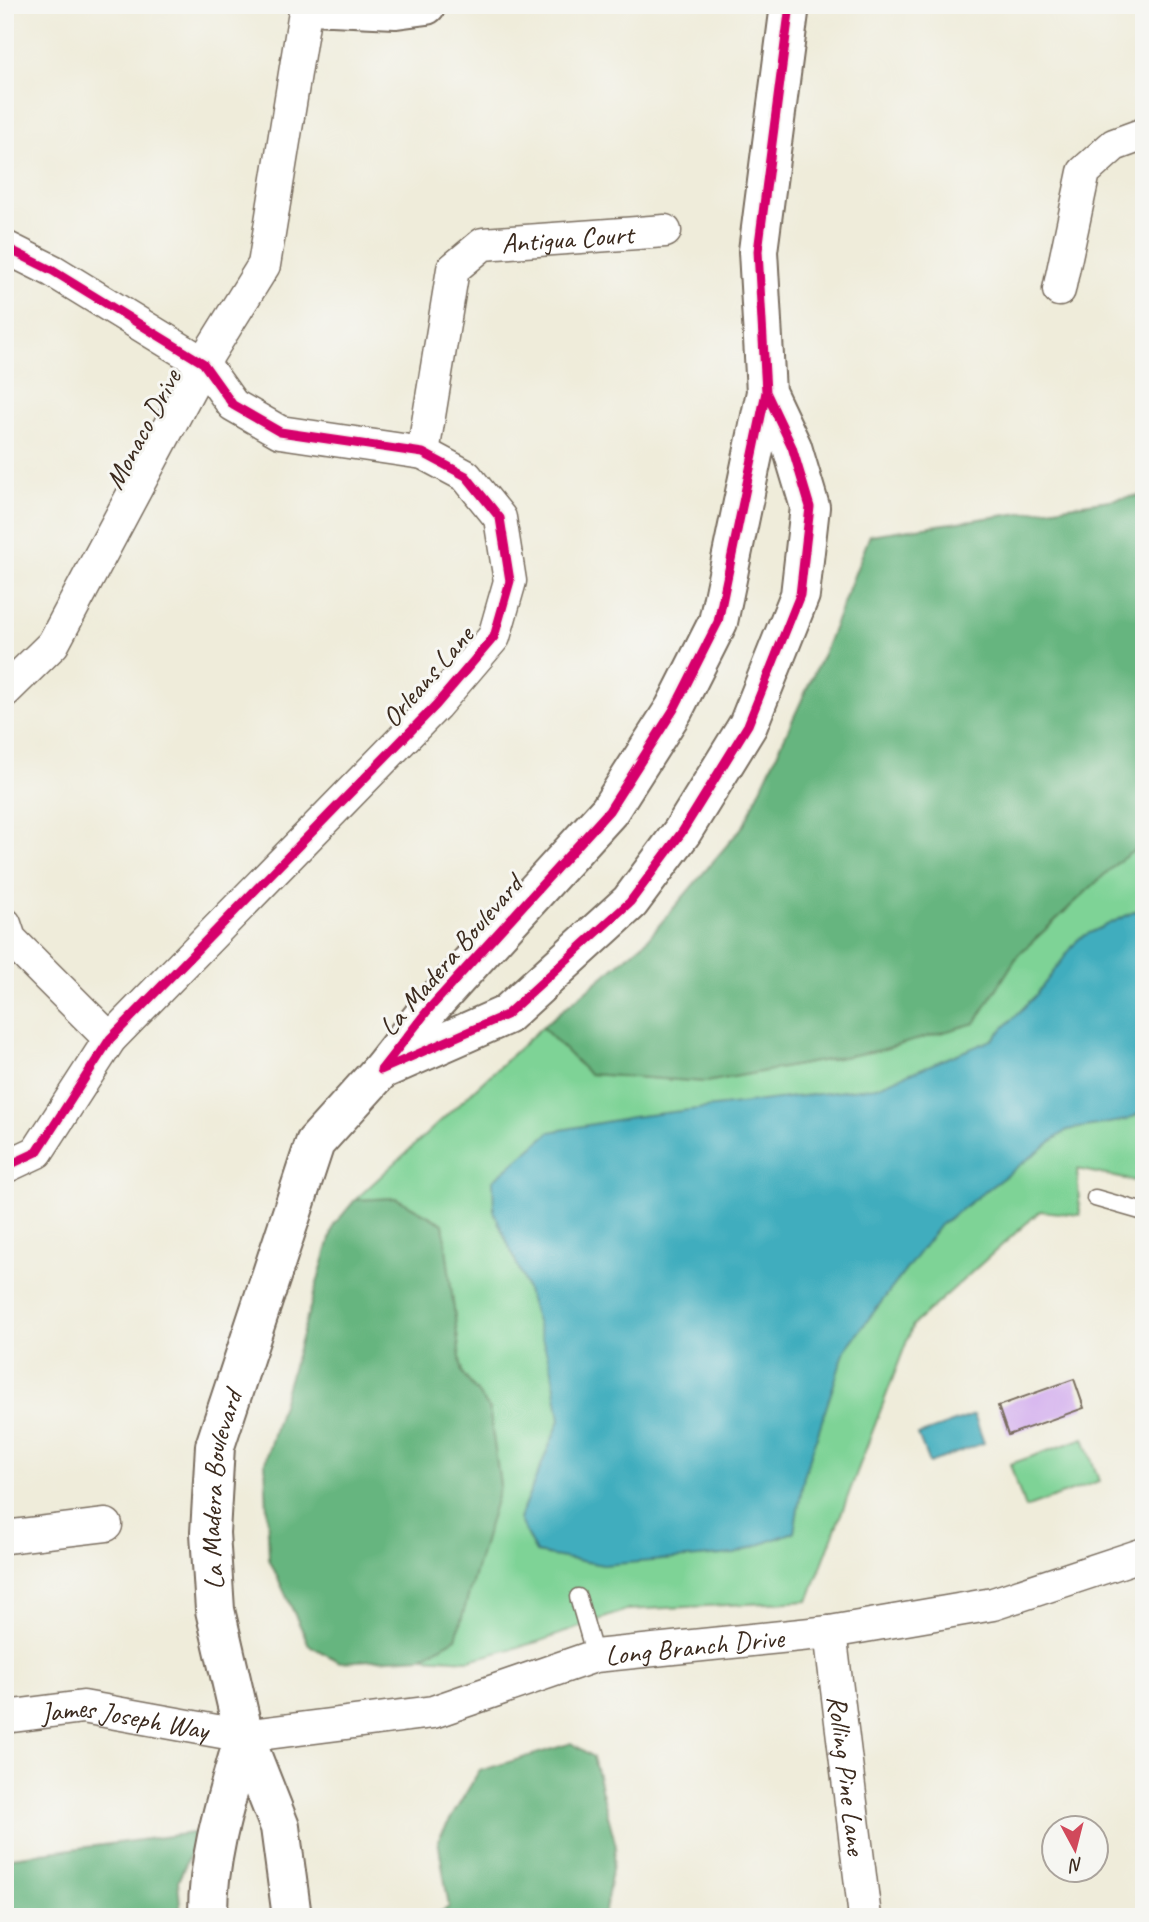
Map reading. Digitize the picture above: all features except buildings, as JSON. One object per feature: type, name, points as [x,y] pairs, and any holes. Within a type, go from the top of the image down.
[{"type":"street","points":[[308,5],[396,9],[426,5]]},
{"type":"street","name":"Monaco Drive","points":[[5,691],[53,645],[203,363],[264,265],[308,5]]},
{"type":"street","name":"La Madera Boulevard","points":[[292,1917],[280,1828],[244,1736],[215,1610],[209,1533],[215,1446],[315,1143],[381,1070],[428,1010],[609,811],[674,709],[718,622],[766,392],[758,251],[790,5]]},
{"type":"street","points":[[1059,290],[1084,172],[1114,145],[1144,134]]},
{"type":"street","name":"Antigua Court","points":[[423,453],[453,269],[483,244],[665,231]]},
{"type":"street","name":"Orleans Lane","points":[[5,247],[53,271],[203,363],[233,405],[280,432],[423,453],[466,476],[500,518],[510,581],[494,637],[436,705],[110,1039],[37,1152],[5,1167]]},
{"type":"street","name":"La Madera Boulevard","points":[[381,1070],[506,1015],[630,902],[682,832],[748,725],[800,595],[810,507],[792,447],[766,392]]},
{"type":"street","points":[[5,923],[10,939],[110,1039]]},
{"type":"street","points":[[5,1537],[106,1525]]},
{"type":"street","name":"Long Branch Drive","points":[[244,1736],[433,1712],[595,1656],[830,1632],[993,1604],[1144,1554]]},
{"type":"street","name":"Rolling Pine Lane","points":[[830,1632],[865,1917]]},
{"type":"street","name":"James Joseph Way","points":[[5,1717],[83,1707],[244,1736]]},
{"type":"street","name":"La Madera Boulevard","points":[[208,1917],[208,1899],[221,1821],[244,1736]]},
{"type":"lane","points":[[1095,1198],[1144,1212]]},
{"type":"lane","points":[[578,1597],[595,1656]]},
{"type":"green space","points":[[1144,495],[1144,844],[1119,861],[1018,955],[975,1023],[881,1050],[706,1082],[589,1074],[542,1027],[645,942],[744,825],[823,654],[870,535]]},
{"type":"green space","points":[[1144,844],[1144,1183],[1077,1169],[1080,1215],[1040,1211],[913,1325],[808,1601],[626,1610],[541,1641],[469,1660],[422,1657],[456,1638],[500,1485],[489,1408],[462,1373],[443,1224],[396,1198],[355,1200],[542,1027],[589,1074],[706,1082],[881,1050],[975,1023],[1018,955],[1119,861]]},
{"type":"green space","points":[[396,1198],[443,1224],[462,1373],[489,1408],[500,1486],[456,1638],[422,1657],[340,1662],[309,1645],[269,1559],[265,1462],[334,1225],[355,1200]]},
{"type":"green space","points":[[1084,1438],[1099,1481],[1025,1508],[1010,1464]]},
{"type":"green space","points":[[572,1743],[593,1757],[616,1846],[604,1917],[432,1917],[449,1907],[438,1840],[479,1771]]},
{"type":"green space","points":[[200,1832],[178,1881],[181,1917],[5,1917],[5,1858]]},
{"type":"water","points":[[1144,907],[1144,1111],[1127,1120],[1067,1130],[940,1225],[845,1350],[804,1476],[794,1532],[735,1554],[603,1565],[536,1553],[519,1519],[560,1420],[552,1370],[523,1278],[494,1212],[493,1180],[550,1132],[632,1117],[876,1087],[992,1040],[1035,996],[1079,938]]},
{"type":"water","points":[[974,1415],[984,1443],[929,1463],[918,1435]]},
{"type":"cycle path","points":[[766,392],[792,447],[810,507],[800,595],[748,725],[682,832],[630,902],[506,1015],[381,1070],[428,1010],[609,811],[674,709],[718,622],[766,392],[758,251],[790,5]]},
{"type":"cycle path","points":[[5,247],[53,271],[203,363],[233,405],[280,432],[423,453],[466,476],[500,518],[510,581],[494,637],[436,705],[110,1039],[37,1152],[5,1167]]}]
